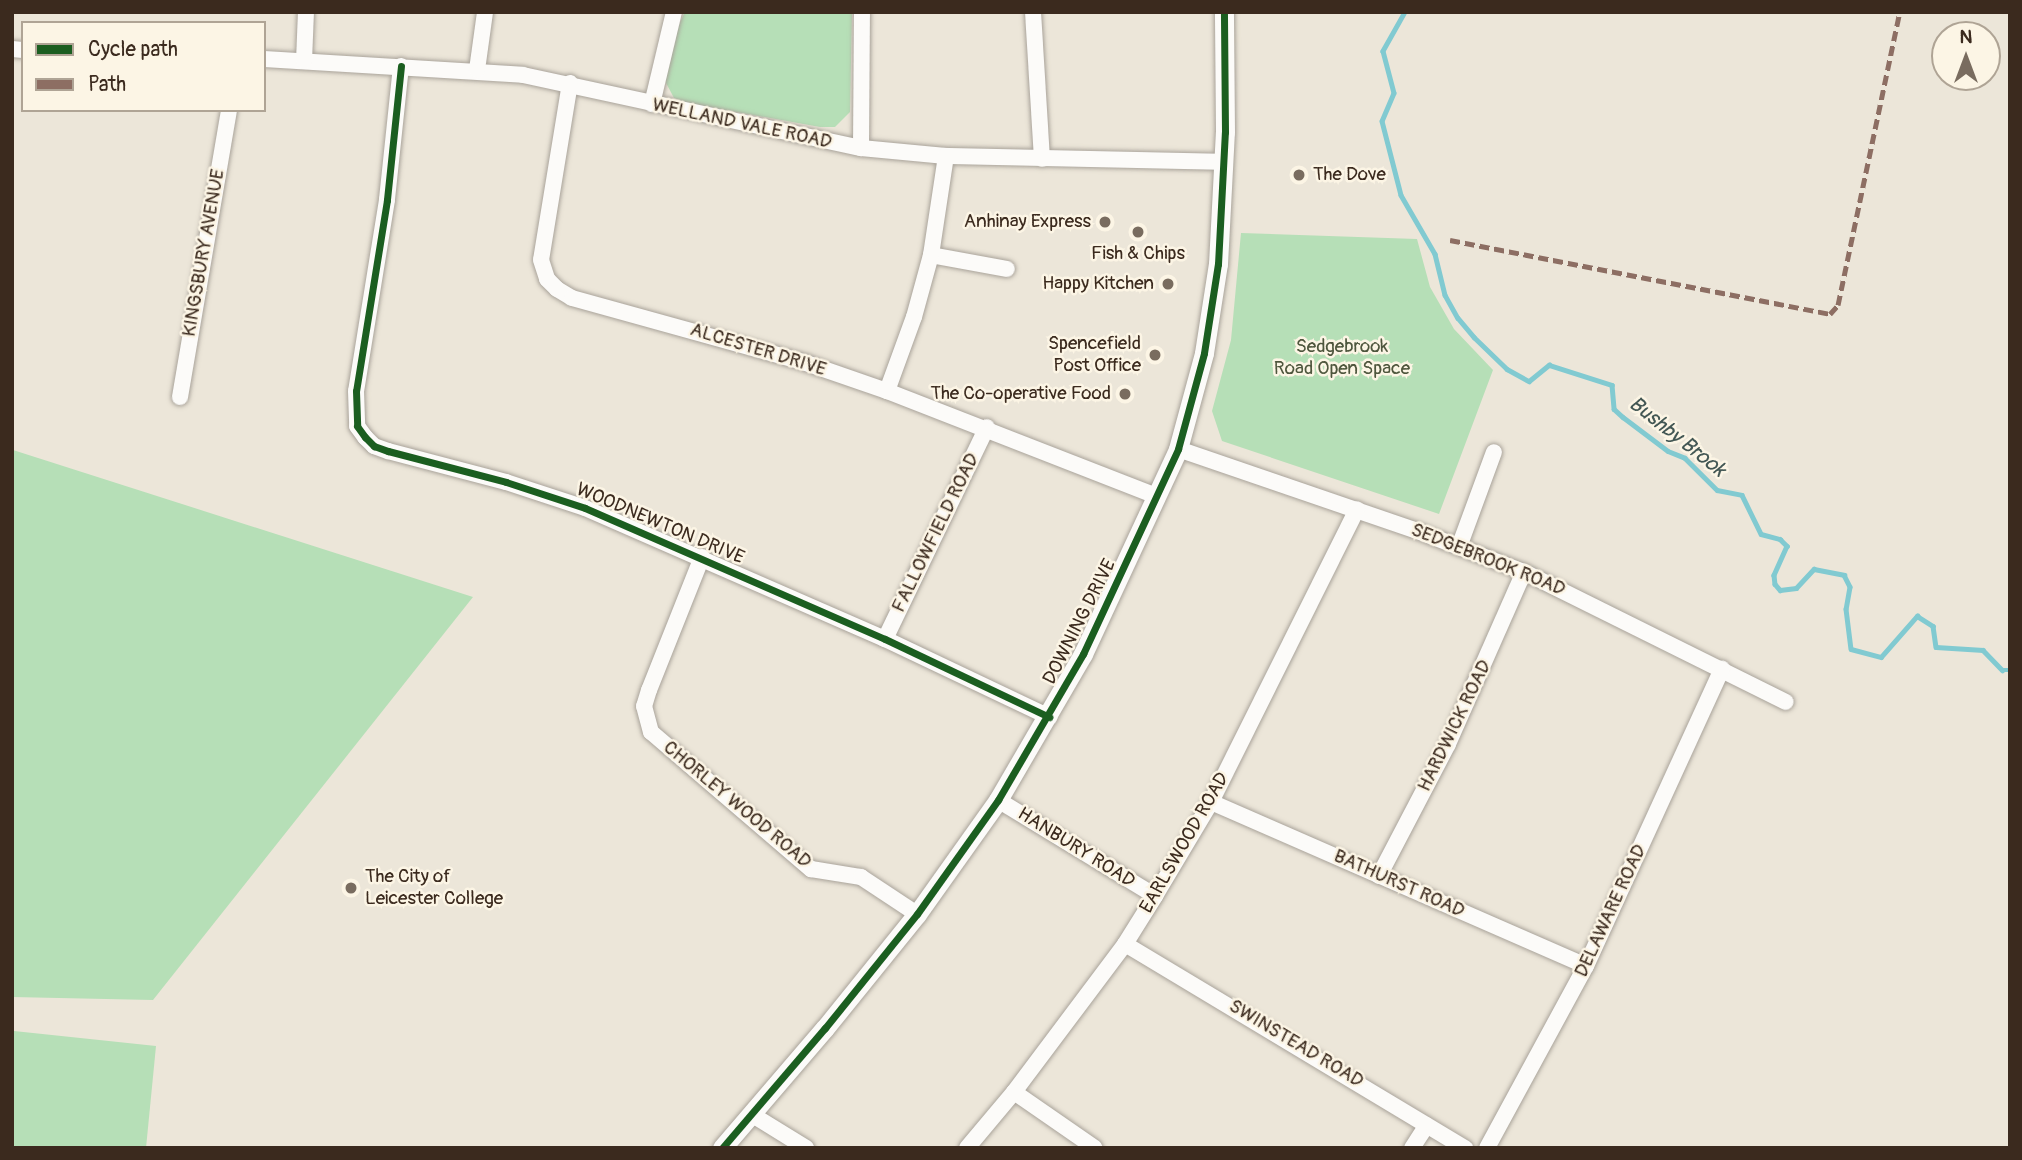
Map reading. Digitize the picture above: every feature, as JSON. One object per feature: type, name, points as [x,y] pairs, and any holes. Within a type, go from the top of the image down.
[{"type":"street","points":[[304,61],[306,12]]},
{"type":"street","points":[[477,70],[485,12]]},
{"type":"street","points":[[652,104],[674,12]]},
{"type":"street","points":[[861,148],[862,12]]},
{"type":"street","points":[[1033,12],[1042,159]]},
{"type":"street","name":"DOWNING DRIVE","points":[[722,1148],[917,914],[998,800],[1049,717],[1115,590],[1178,449],[1195,388],[1212,309],[1218,264],[1223,162],[1224,12]]},
{"type":"street","name":"WELLAND VALE ROAD","points":[[266,59],[477,70],[570,83],[652,104],[861,148],[946,156],[1223,162]]},
{"type":"street","name":"WOODNEWTON DRIVE","points":[[401,66],[387,200],[356,391],[357,426],[374,446],[506,482],[585,508],[885,639],[1049,717]]},
{"type":"street","name":"ALCESTER DRIVE","points":[[570,83],[541,260],[547,279],[557,289],[572,298],[806,363],[987,427],[1157,496]]},
{"type":"street","name":"KINGSBURY AVENUE","points":[[180,397],[229,112]]},
{"type":"street","points":[[887,391],[914,317],[931,255],[946,156]]},
{"type":"street","points":[[931,255],[1007,269]]},
{"type":"street","name":"FALLOWFIELD ROAD","points":[[885,639],[987,427]]},
{"type":"street","name":"SEDGEBROOK ROAD","points":[[1178,449],[1357,509],[1524,572],[1786,702]]},
{"type":"street","points":[[1459,547],[1494,452]]},
{"type":"street","name":"EARLSWOOD ROAD","points":[[967,1148],[1014,1092],[1125,944],[1155,897],[1211,802],[1357,509]]},
{"type":"street","name":"CHORLEY WOOD ROAD","points":[[702,557],[644,706],[651,732],[811,869],[861,877],[917,914]]},
{"type":"street","name":"HARDWICK ROAD","points":[[1379,876],[1448,744],[1524,572]]},
{"type":"street","name":"DELAWARE ROAD","points":[[1487,1148],[1586,966],[1722,669]]},
{"type":"street","name":"HANBURY ROAD","points":[[998,800],[1155,897]]},
{"type":"street","name":"BATHURST ROAD","points":[[1211,802],[1586,966]]},
{"type":"street","name":"SWINSTEAD ROAD","points":[[1125,944],[1465,1148]]},
{"type":"street","points":[[1014,1092],[1095,1148]]},
{"type":"street","points":[[751,1114],[806,1148]]},
{"type":"street","points":[[1412,1148],[1427,1125]]},
{"type":"green space","points":[[685,12],[852,12],[850,112],[835,127],[820,127],[686,103],[674,98],[665,81],[674,35]]},
{"type":"green space","name":"Sedgebrook Road Open Space","points":[[1241,233],[1417,239],[1430,287],[1454,329],[1493,370],[1439,514],[1222,441],[1212,411],[1231,340]]},
{"type":"green space","points":[[13,450],[473,597],[153,1000],[12,997]]},
{"type":"green space","points":[[14,1031],[156,1046],[146,1148],[12,1148]]},
{"type":"waterway","name":"Bushby Brook","points":[[1405,12],[1383,51],[1394,93],[1382,121],[1401,195],[1435,254],[1445,295],[1458,318],[1474,337],[1507,369],[1529,381],[1549,365],[1612,385],[1614,409],[1668,451],[1685,458],[1717,490],[1742,495],[1761,534],[1780,539],[1787,546],[1774,575],[1775,584],[1780,590],[1796,588],[1814,569],[1844,575],[1850,587],[1846,609],[1851,649],[1881,657],[1917,616],[1933,626],[1936,647],[1983,650],[2002,670],[2010,670]]},
{"type":"marked path","points":[[1450,240],[1830,314],[1838,305],[1900,12]]},
{"type":"cycle path","points":[[722,1148],[825,1028],[917,914],[998,800],[1083,654],[1178,449],[1204,353],[1218,264],[1225,132],[1224,12]]},
{"type":"cycle path","points":[[401,66],[387,200],[356,391],[357,426],[365,437],[374,446],[388,451],[506,482],[585,508],[885,639],[1049,717]]},
{"type":"place","name":"The Dove","points":[[1299,175]]},
{"type":"place","name":"Anhinay Express","points":[[1105,222]]},
{"type":"place","name":"Fish & Chips","points":[[1138,232]]},
{"type":"place","name":"Happy Kitchen","points":[[1168,284]]},
{"type":"place","name":"Spencefield Post Office","points":[[1155,355]]},
{"type":"place","name":"The Co-operative Food","points":[[1125,394]]},
{"type":"place","name":"The City of Leicester College","points":[[351,888]]}]
